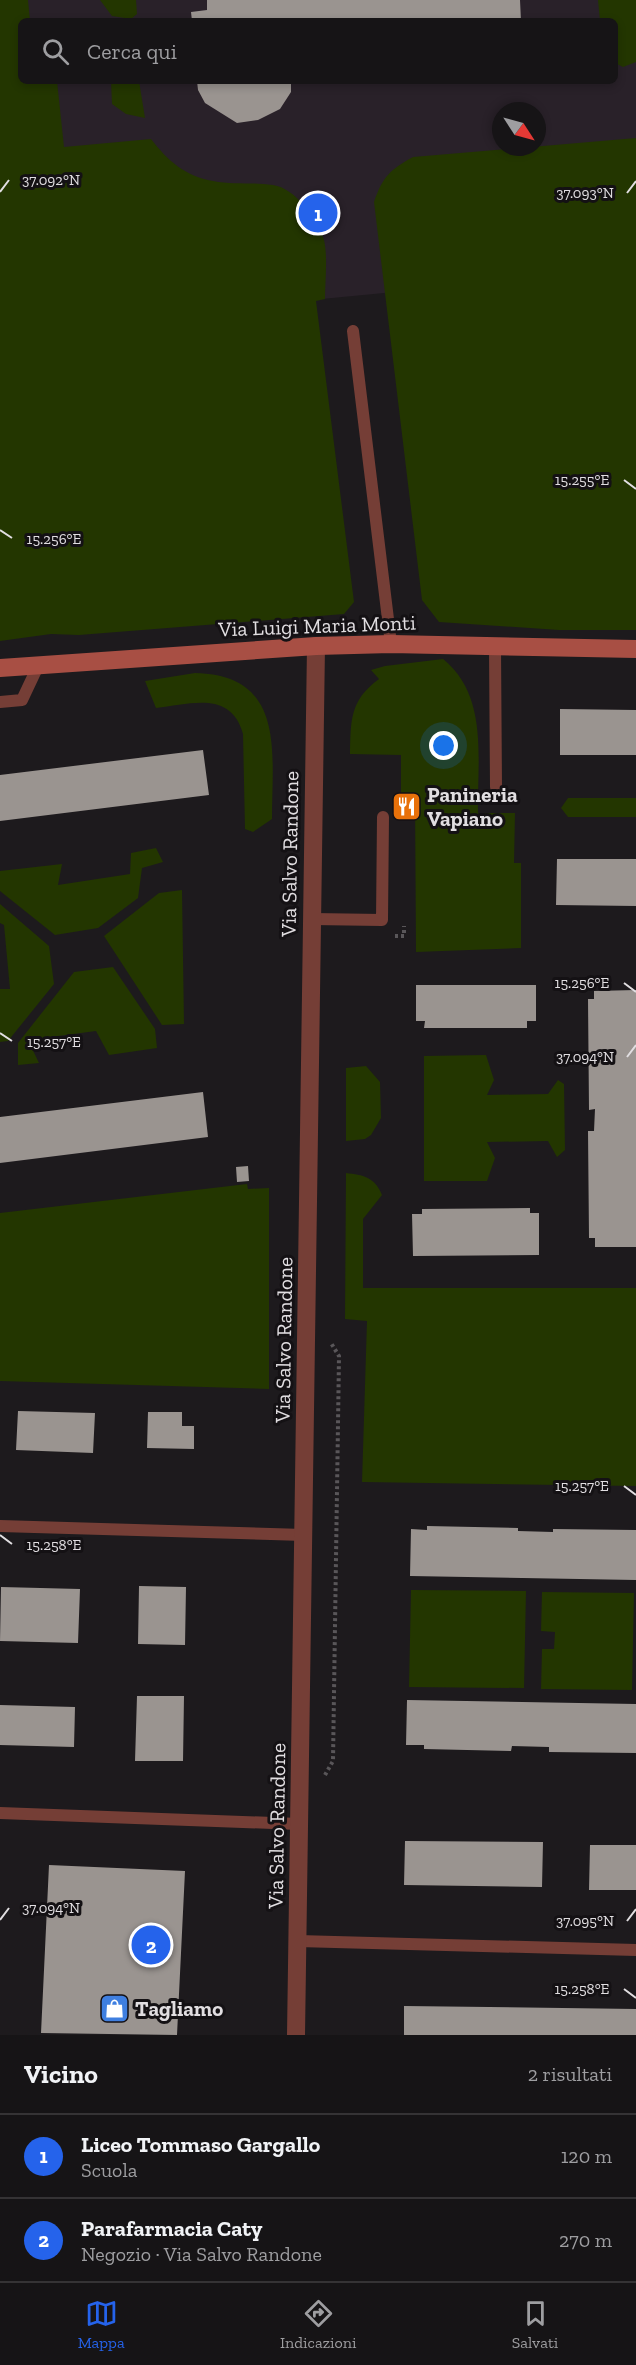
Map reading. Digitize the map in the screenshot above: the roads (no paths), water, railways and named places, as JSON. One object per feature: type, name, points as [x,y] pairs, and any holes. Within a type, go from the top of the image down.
[{"type":"street","name":"Via Luigi Maria Monti","points":[[0,668],[316,646],[391,644],[636,649]]},
{"type":"street","name":"Via Salvo Randone","points":[[296,2035],[316,646]]},
{"type":"lane","points":[[353,331],[391,644]]},
{"type":"lane","points":[[495,647],[496,787]]},
{"type":"lane","points":[[0,702],[22,700],[39,664]]},
{"type":"lane","points":[[312,919],[382,921],[383,818]]},
{"type":"lane","points":[[0,1526],[304,1534]]},
{"type":"lane","points":[[0,1813],[300,1824]]},
{"type":"lane","points":[[298,1941],[636,1950]]},
{"type":"place","name":"Liceo Tommaso Gargallo","points":[[318,213]]},
{"type":"place","name":"Panineria Vapiano","points":[[406,807]]},
{"type":"place","name":"Parafarmacia Caty","points":[[151,1945]]},
{"type":"place","name":"Tagliamo","points":[[114,2009]]}]
